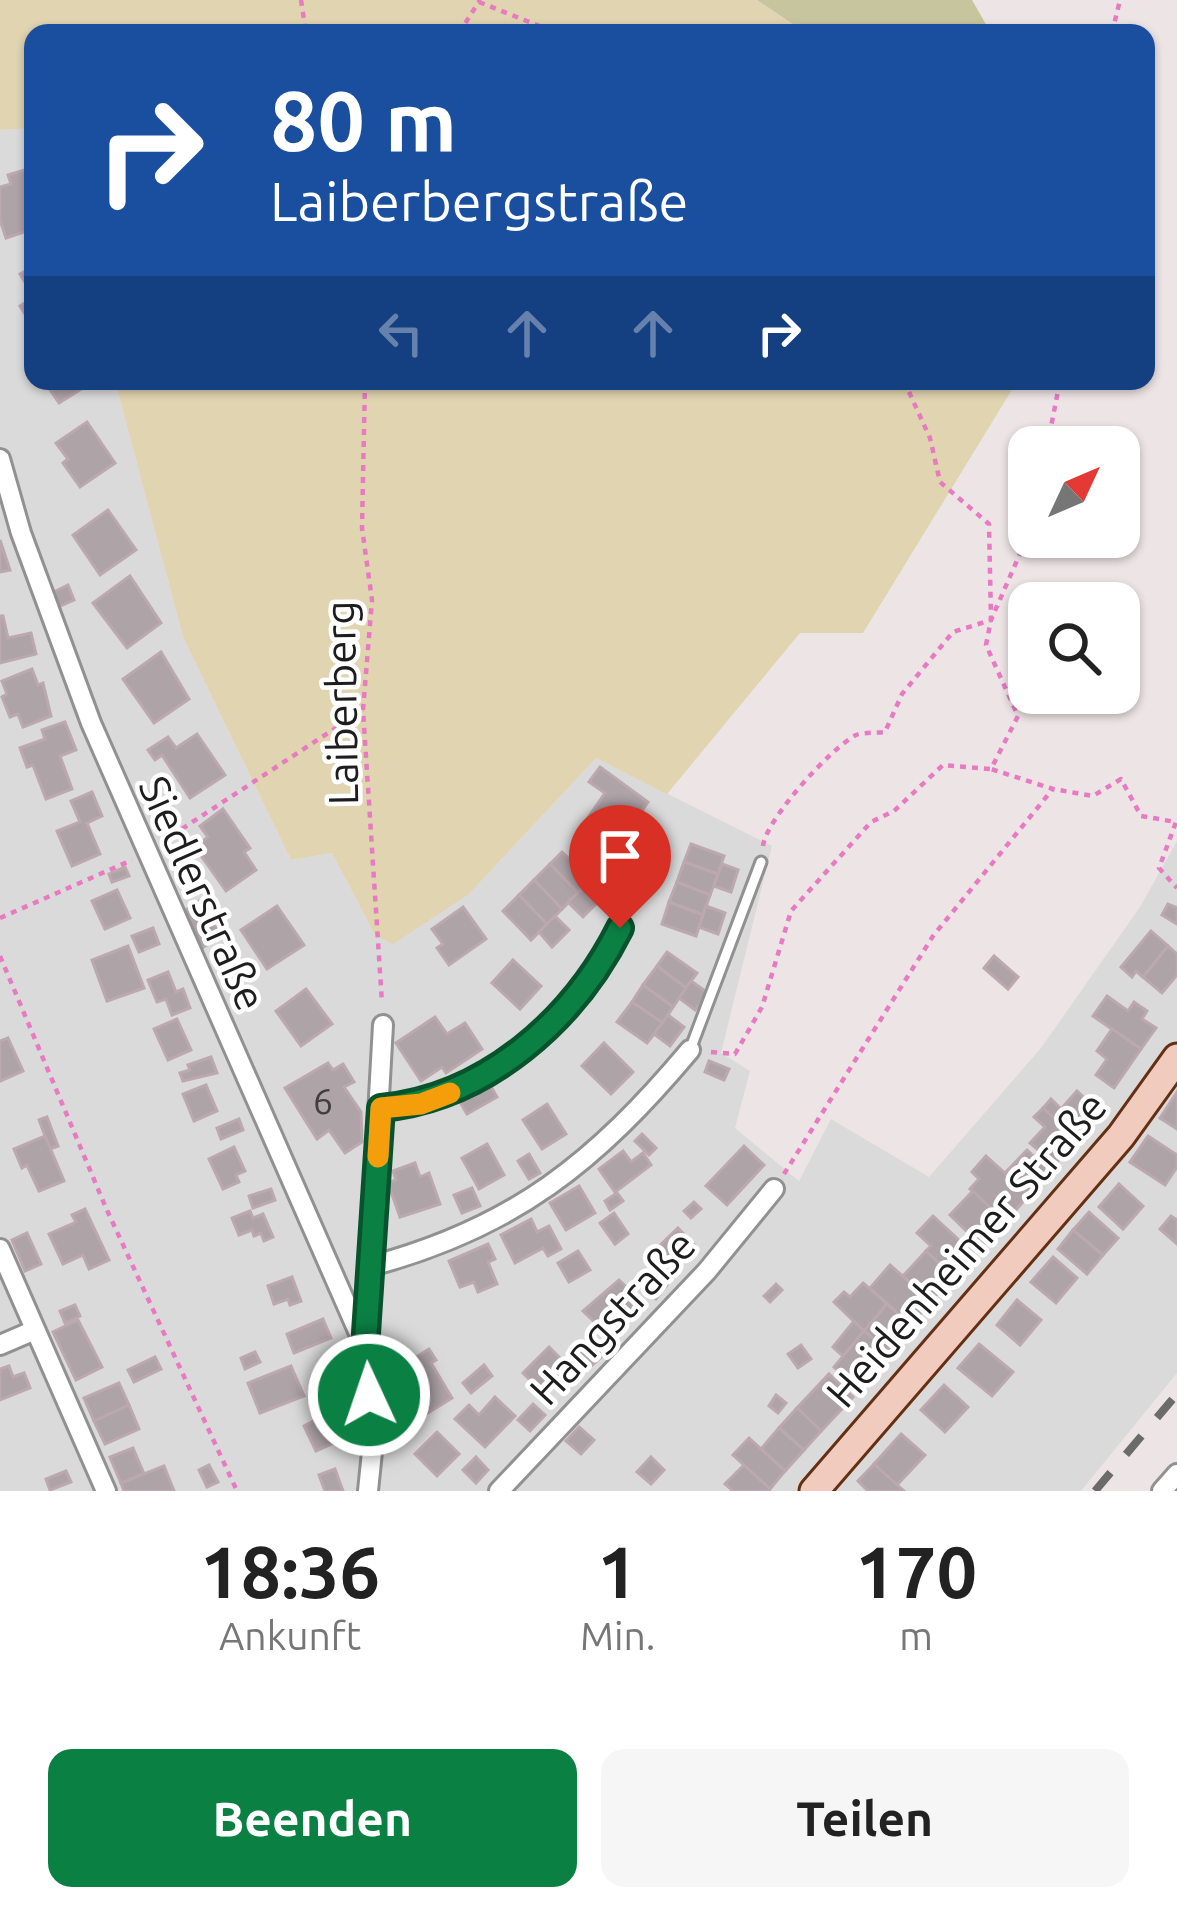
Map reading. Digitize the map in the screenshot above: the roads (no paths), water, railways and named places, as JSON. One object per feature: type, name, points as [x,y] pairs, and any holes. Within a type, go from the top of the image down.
[{"type":"street","name":"Siedlerstraße","points":[[0,459],[36,575],[91,723],[365,1348]]},
{"type":"street","points":[[381,1108],[421,1104],[462,1088],[502,1064],[575,1002],[601,967],[620,928]]},
{"type":"street","points":[[368,1491],[374,1442],[365,1348],[383,1025]]},
{"type":"street","points":[[371,1266],[421,1253],[546,1192],[642,1108],[690,1050]]},
{"type":"street","name":"Heidenheimer Straße","points":[[814,1491],[1121,1136],[1177,1058]]},
{"type":"street","name":"Hangstraße","points":[[499,1491],[707,1271],[775,1189]]},
{"type":"street","points":[[0,1249],[106,1491]]},
{"type":"street","points":[[0,1345],[34,1330]]},
{"type":"street","points":[[1162,1491],[1177,1474]]},
{"type":"lane","points":[[690,1050],[761,862]]},
{"type":"railway","points":[[1095,1491],[1177,1394]]}]
